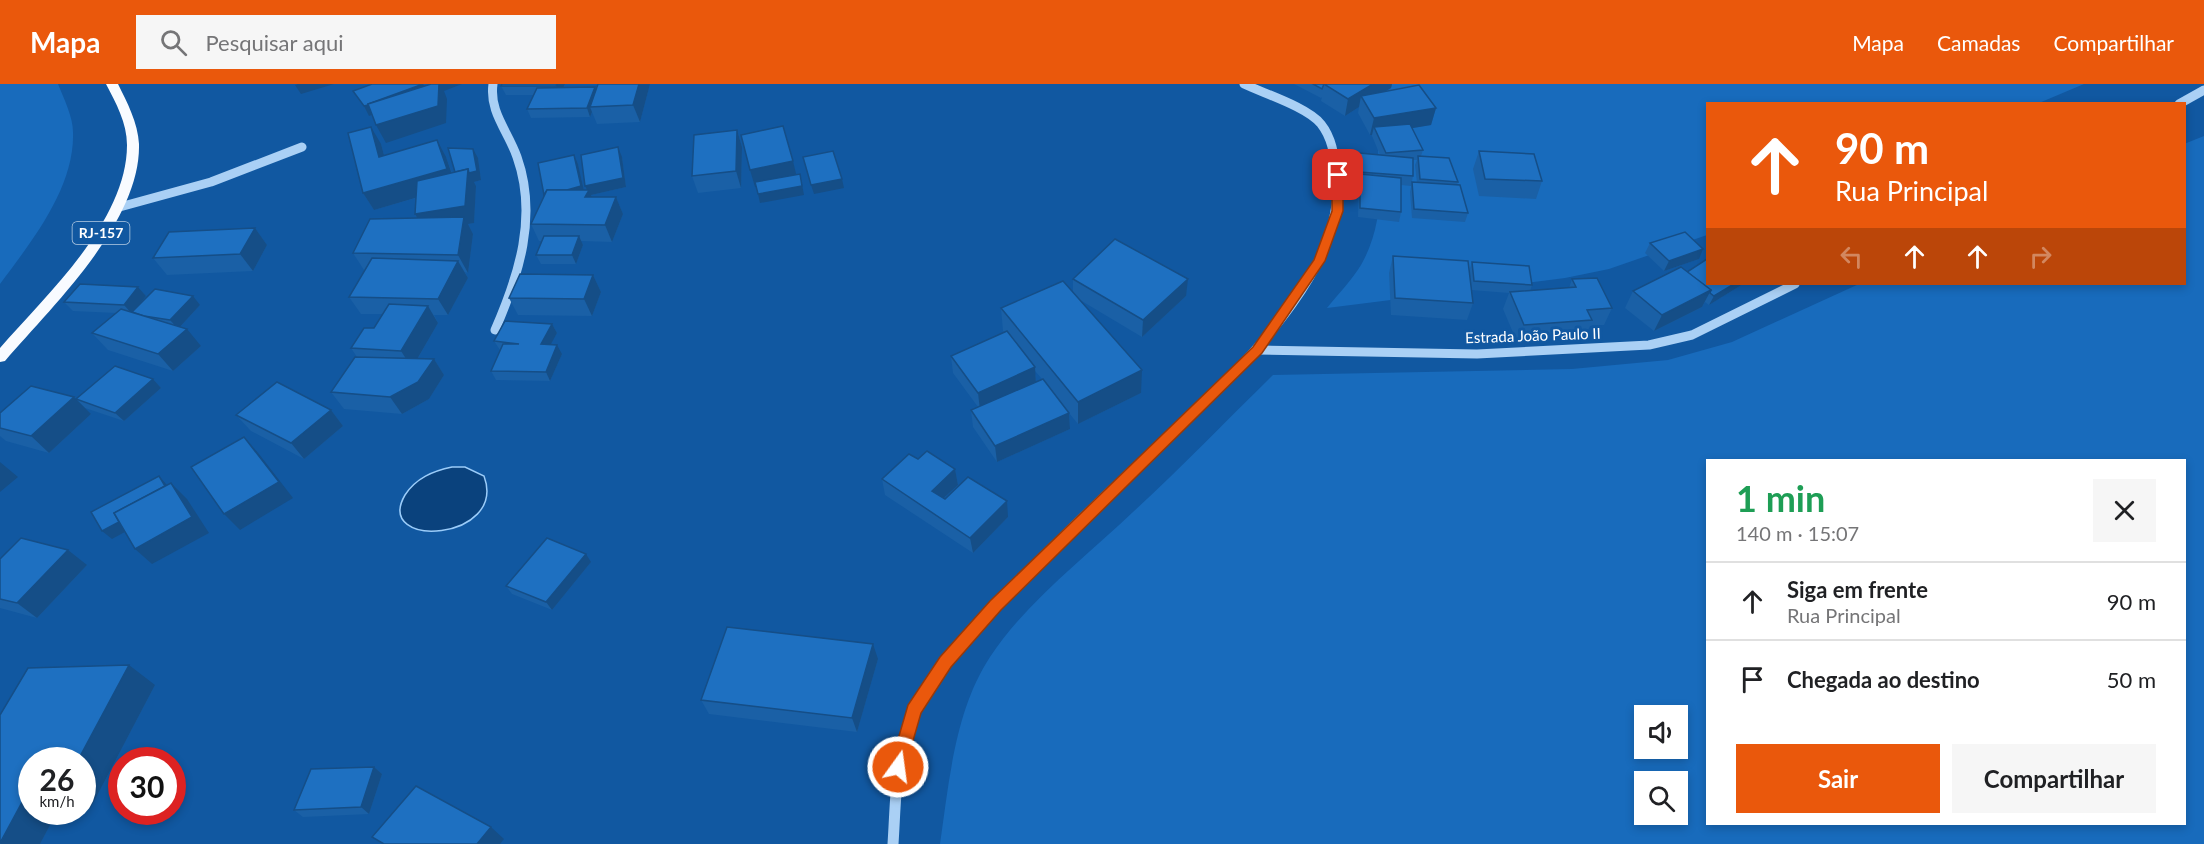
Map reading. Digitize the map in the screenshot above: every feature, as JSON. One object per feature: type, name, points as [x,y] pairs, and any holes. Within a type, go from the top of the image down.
[{"type":"main road","name":"RJ-157","points":[[0,357],[83,260],[116,208],[131,173],[133,146],[128,116],[112,84]]},
{"type":"street","points":[[493,84],[494,114],[507,135],[525,184],[525,233],[518,271],[495,330]]},
{"type":"street","points":[[893,844],[898,767],[903,744],[914,710],[935,677],[995,606],[1258,350],[1320,261],[1337,211],[1339,190],[1333,145],[1321,124],[1295,106],[1244,84]]},
{"type":"street","points":[[2183,102],[2204,90]]},
{"type":"street","points":[[116,208],[179,194],[248,172],[302,147]]},
{"type":"street","name":"Estrada João Paulo II","points":[[1258,350],[1477,354],[1649,345],[1692,335],[1794,285]]},
{"type":"shaded area","points":[[0,84],[58,84],[70,114],[73,132],[72,153],[59,194],[37,232],[0,284]]},
{"type":"shaded area","points":[[1366,84],[2084,84],[2041,102],[1706,102],[1706,235],[1609,269],[1565,278],[1327,308],[1361,265],[1371,244],[1377,222],[1380,176],[1375,129]]},
{"type":"shaded area","points":[[2204,136],[2204,844],[940,844],[955,747],[961,723],[978,678],[990,657],[1021,617],[1057,581],[1151,495],[1273,375],[1572,369],[1668,360],[1732,342],[1857,285],[2186,285],[2186,143]]},
{"type":"shaded area","points":[[452,467],[465,467],[484,476],[486,498],[477,514],[461,525],[442,530],[422,530],[407,524],[400,513],[409,489],[426,476]]},
{"type":"building","points":[[372,84],[423,84],[364,106],[353,91]]},
{"type":"building","points":[[431,84],[439,84],[438,106],[376,125],[368,104]]},
{"type":"building","points":[[502,84],[557,84],[556,86],[501,86]]},
{"type":"building","points":[[598,84],[639,84],[633,105],[590,107]]},
{"type":"building","points":[[1313,84],[1324,84],[1322,89]]},
{"type":"building","points":[[1324,84],[1373,84],[1348,99]]},
{"type":"building","points":[[1419,85],[1436,108],[1374,118],[1361,96]]},
{"type":"building","points":[[595,87],[587,108],[527,109],[537,88]]},
{"type":"building","points":[[1410,124],[1423,150],[1386,153],[1374,127]]},
{"type":"building","points":[[783,126],[793,161],[750,170],[741,135]]},
{"type":"building","points":[[371,127],[379,157],[437,140],[447,169],[363,193],[348,133]]},
{"type":"building","points":[[737,130],[736,171],[692,176],[694,135]]},
{"type":"building","points":[[618,147],[623,178],[585,186],[581,155]]},
{"type":"building","points":[[448,148],[473,149],[477,171],[469,173],[468,169],[455,172]]},
{"type":"building","points":[[833,151],[842,179],[811,185],[803,157]]},
{"type":"building","points":[[1479,151],[1534,154],[1542,181],[1485,179]]},
{"type":"building","points":[[1359,153],[1413,158],[1413,176],[1359,172]]},
{"type":"building","points":[[574,155],[581,186],[567,190],[547,190],[544,195],[538,163]]},
{"type":"building","points":[[1418,156],[1449,158],[1458,182],[1420,179]]},
{"type":"building","points":[[468,169],[465,206],[415,214],[417,181]]},
{"type":"building","points":[[800,174],[802,186],[758,194],[755,182]]},
{"type":"building","points":[[1360,174],[1401,178],[1401,212],[1360,208]]},
{"type":"building","points":[[1412,182],[1460,185],[1468,213],[1414,209]]},
{"type":"building","points":[[547,190],[589,190],[585,197],[616,197],[605,225],[531,224]]},
{"type":"building","points":[[464,217],[458,255],[353,253],[370,219]]},
{"type":"building","points":[[255,228],[240,254],[153,258],[169,232]]},
{"type":"building","points":[[1685,232],[1703,249],[1669,261],[1650,243]]},
{"type":"building","points":[[544,236],[579,236],[572,255],[536,255]]},
{"type":"building","points":[[1115,239],[1188,279],[1143,320],[1073,279]]},
{"type":"building","points":[[1393,256],[1468,261],[1473,303],[1395,298]]},
{"type":"building","points":[[372,258],[458,261],[438,299],[349,297]]},
{"type":"building","points":[[1706,260],[1706,285],[1732,285],[1714,296],[1710,293],[1711,290],[1687,272]]},
{"type":"building","points":[[1472,262],[1529,266],[1532,285],[1474,281]]},
{"type":"building","points":[[1681,267],[1711,290],[1662,315],[1633,291]]},
{"type":"building","points":[[520,274],[593,275],[584,299],[509,298]]},
{"type":"building","points":[[1597,278],[1612,308],[1587,310],[1592,320],[1524,325],[1510,292],[1576,287],[1572,279]]},
{"type":"building","points":[[1063,281],[1142,370],[1078,402],[1001,308]]},
{"type":"building","points":[[80,284],[138,287],[124,305],[64,302]]},
{"type":"building","points":[[155,289],[193,296],[170,320],[132,312]]},
{"type":"building","points":[[389,304],[428,306],[401,351],[351,348],[364,328],[374,328]]},
{"type":"building","points":[[121,309],[187,329],[158,354],[92,333]]},
{"type":"building","points":[[505,321],[552,324],[541,344],[557,345],[546,372],[491,371],[503,344],[519,344],[494,341]]},
{"type":"building","points":[[1007,331],[1035,367],[978,393],[951,356]]},
{"type":"building","points":[[355,357],[434,359],[418,382],[390,397],[331,392]]},
{"type":"building","points":[[115,366],[153,379],[115,413],[76,399]]},
{"type":"building","points":[[1043,379],[1069,413],[995,446],[971,410]]},
{"type":"building","points":[[277,382],[331,410],[291,443],[236,415]]},
{"type":"building","points":[[31,386],[74,397],[31,436],[0,428],[0,413]]},
{"type":"building","points":[[244,437],[279,482],[224,514],[191,467]]},
{"type":"building","points":[[927,451],[955,469],[932,491],[945,499],[968,477],[1007,501],[970,538],[882,479],[909,454],[918,459]]},
{"type":"building","points":[[159,476],[165,486],[114,513],[119,522],[102,531],[91,512]]},
{"type":"building","points":[[171,483],[192,517],[135,549],[114,513]]},
{"type":"building","points":[[21,538],[68,550],[17,603],[0,599],[0,559]]},
{"type":"building","points":[[547,538],[586,554],[546,602],[506,586]]},
{"type":"building","points":[[727,627],[873,644],[852,718],[701,700]]},
{"type":"building","points":[[129,665],[85,747],[18,747],[18,810],[0,843],[0,715],[28,668]]},
{"type":"building","points":[[374,767],[361,807],[294,810],[311,769]]},
{"type":"building","points":[[416,786],[491,827],[477,844],[384,844],[372,837]]},
{"type":"route","points":[[898,767],[914,710],[929,684],[946,662],[995,606],[1258,350],[1320,261],[1337,211],[1338,175]]}]
